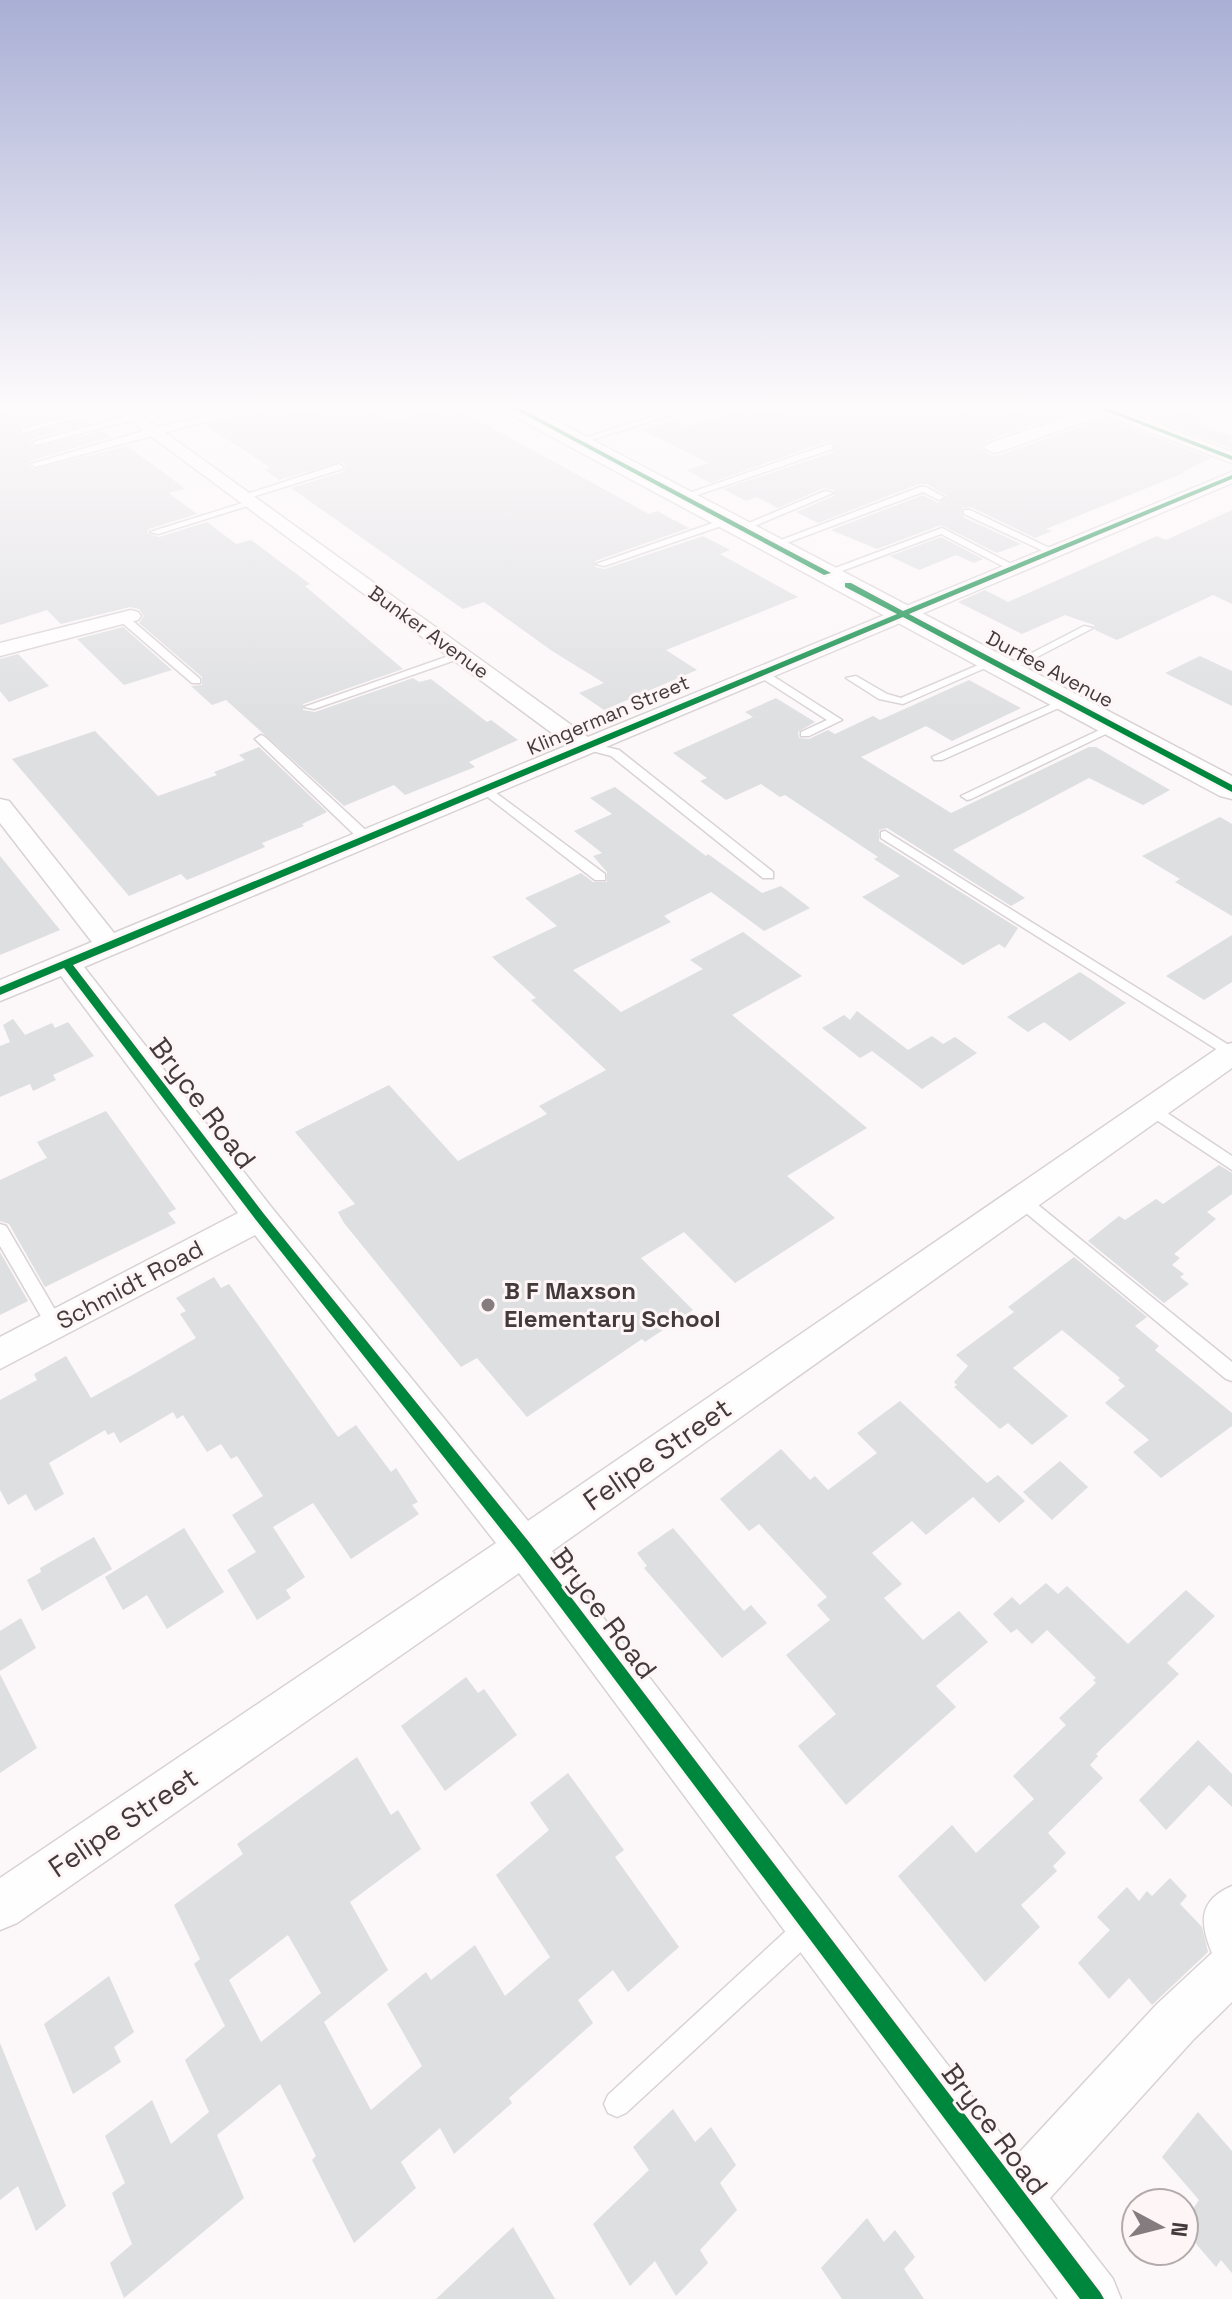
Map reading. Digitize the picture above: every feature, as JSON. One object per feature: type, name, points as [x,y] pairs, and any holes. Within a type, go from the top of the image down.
[{"type":"main road","name":"Durfee Avenue","points":[[712,512],[1232,789]]},
{"type":"street","name":"Bunker Avenue","points":[[264,512],[585,746]]},
{"type":"street","name":"Klingerman Street","points":[[0,991],[1148,512]]},
{"type":"street","points":[[3,646],[127,617]]},
{"type":"street","points":[[0,806],[109,945]]},
{"type":"street","name":"Bryce Road","points":[[66,963],[260,1217],[524,1547],[1093,2299]]},
{"type":"street","name":"Felipe Street","points":[[0,1906],[524,1547],[1232,1053]]},
{"type":"street","name":"Schmidt Road","points":[[0,1354],[260,1217]]},
{"type":"street","points":[[1232,1910],[1227,1915],[1232,1944]]},
{"type":"street","points":[[1015,2196],[1175,2022],[1232,1968]]},
{"type":"lane","points":[[155,532],[212,512]]},
{"type":"lane","points":[[601,564],[770,512]]},
{"type":"lane","points":[[773,545],[861,512]]},
{"type":"lane","points":[[968,512],[1053,552]]},
{"type":"lane","points":[[827,573],[942,531],[1014,568]]},
{"type":"lane","points":[[127,617],[196,681]]},
{"type":"lane","points":[[852,678],[879,695],[903,701],[1000,666],[1088,628]]},
{"type":"lane","points":[[310,707],[460,655]]},
{"type":"lane","points":[[761,673],[836,720],[805,734]]},
{"type":"lane","points":[[938,757],[1066,701]]},
{"type":"lane","points":[[967,796],[1114,726]]},
{"type":"lane","points":[[261,739],[366,838]]},
{"type":"lane","points":[[585,746],[615,753],[768,875]]},
{"type":"lane","points":[[484,788],[600,877]]},
{"type":"lane","points":[[885,835],[1232,1053]]},
{"type":"lane","points":[[1152,1109],[1232,1164]]},
{"type":"lane","points":[[1021,1200],[1232,1373]]},
{"type":"lane","points":[[0,1231],[55,1325]]},
{"type":"lane","points":[[617,2104],[810,1926]]},
{"type":"building","points":[[0,512],[195,512],[197,514],[149,529],[147,533],[159,537],[207,522],[236,544],[251,540],[310,584],[305,586],[403,669],[303,704],[303,710],[315,712],[413,678],[419,682],[431,679],[487,722],[491,720],[518,740],[469,762],[475,767],[405,795],[394,785],[344,806],[226,700],[212,705],[191,686],[202,685],[202,677],[139,623],[144,616],[139,609],[130,607],[61,624],[47,610],[0,625]]},
{"type":"building","points":[[326,512],[659,512],[689,528],[595,561],[595,567],[605,569],[703,536],[730,550],[720,554],[798,597],[666,650],[697,670],[604,710],[579,693],[604,683],[552,651],[484,602],[463,609]]},
{"type":"building","points":[[797,512],[846,512],[818,523]]},
{"type":"building","points":[[878,512],[962,512],[963,517],[1021,544],[997,553],[941,525],[877,549],[831,530]]},
{"type":"building","points":[[982,512],[1087,512],[1046,529],[1052,531],[1035,538]]},
{"type":"building","points":[[1232,512],[1232,604],[1213,595],[1117,640],[1095,630],[1094,625],[1065,615],[1022,634],[958,602],[985,590],[1008,602],[1157,536],[1166,540]]},
{"type":"building","points":[[941,537],[983,559],[974,563],[956,555],[919,570],[890,556]]},
{"type":"building","points":[[123,627],[172,670],[124,685],[77,639]]},
{"type":"building","points":[[18,654],[49,686],[9,702],[0,691],[0,659]]},
{"type":"building","points":[[1200,656],[1232,671],[1232,706],[1165,673]]},
{"type":"building","points":[[969,680],[1021,708],[952,741],[926,726],[861,757],[951,813],[1089,747],[1096,747],[1170,790],[1143,805],[1089,778],[953,850],[1025,898],[1011,906],[887,828],[879,830],[879,841],[1018,928],[1005,948],[999,944],[963,965],[862,897],[900,876],[874,859],[878,857],[785,795],[780,797],[761,784],[726,800],[700,781],[707,778],[673,753],[753,717],[745,712],[776,698],[815,722],[798,732],[799,738],[809,739],[828,730],[835,734],[873,716],[880,720]]},
{"type":"building","points":[[95,731],[158,796],[217,775],[214,772],[245,760],[239,755],[259,747],[327,812],[302,824],[304,826],[262,843],[265,847],[216,868],[187,880],[181,874],[129,896],[12,759]]},
{"type":"building","points":[[615,787],[706,856],[708,854],[762,893],[781,886],[810,908],[764,931],[711,892],[664,916],[671,922],[573,970],[621,1012],[703,969],[690,960],[743,932],[802,976],[732,1015],[867,1128],[787,1176],[835,1218],[735,1283],[684,1232],[641,1258],[693,1310],[645,1342],[642,1339],[527,1417],[477,1358],[461,1367],[344,1223],[338,1212],[355,1204],[295,1132],[389,1085],[458,1161],[547,1114],[539,1106],[606,1070],[531,1000],[536,998],[492,957],[557,926],[525,898],[581,873],[593,882],[607,882],[607,872],[593,856],[602,853],[574,831],[612,814],[590,798]]},
{"type":"building","points":[[1220,817],[1232,824],[1232,916],[1175,882],[1180,879],[1142,856]]},
{"type":"building","points":[[0,856],[60,930],[0,955]]},
{"type":"building","points":[[1232,935],[1232,982],[1204,1000],[1166,976]]},
{"type":"building","points":[[1080,972],[1126,1003],[1070,1041],[1044,1022],[1028,1032],[1007,1017]]},
{"type":"building","points":[[857,1011],[908,1050],[932,1036],[943,1044],[955,1037],[977,1053],[922,1089],[872,1051],[860,1058],[822,1028],[844,1015],[850,1020]]},
{"type":"building","points":[[13,1019],[25,1035],[52,1023],[55,1028],[68,1022],[94,1056],[53,1075],[56,1080],[33,1091],[30,1084],[0,1097],[0,1046],[10,1042],[3,1025]]},
{"type":"building","points":[[106,1111],[176,1209],[168,1213],[176,1223],[45,1287],[9,1224],[0,1221],[0,1180],[47,1158],[37,1142]]},
{"type":"building","points":[[1219,1165],[1232,1173],[1232,1194],[1207,1212],[1216,1219],[1174,1254],[1180,1258],[1172,1265],[1184,1274],[1180,1277],[1189,1284],[1164,1303],[1088,1241],[1119,1216],[1125,1220],[1156,1199],[1163,1204]]},
{"type":"building","points":[[0,1252],[28,1301],[0,1315]]},
{"type":"building","points":[[1074,1257],[1147,1317],[1135,1326],[1159,1346],[1155,1350],[1232,1413],[1232,1426],[1161,1478],[1133,1452],[1149,1440],[1105,1403],[1125,1386],[1118,1380],[1120,1378],[1062,1330],[1013,1368],[1068,1416],[1032,1445],[1008,1423],[1000,1429],[954,1387],[957,1385],[954,1382],[968,1366],[956,1355],[1014,1312],[1008,1307]]},
{"type":"building","points":[[214,1277],[221,1288],[229,1284],[338,1437],[356,1425],[391,1472],[396,1468],[418,1502],[412,1505],[419,1514],[351,1559],[313,1503],[273,1527],[305,1577],[286,1590],[291,1598],[257,1620],[227,1570],[256,1552],[232,1515],[263,1496],[237,1456],[231,1459],[221,1444],[207,1452],[183,1415],[177,1419],[173,1412],[120,1443],[114,1432],[108,1435],[105,1430],[49,1463],[64,1494],[35,1511],[26,1494],[8,1505],[0,1490],[0,1400],[37,1380],[34,1374],[66,1356],[91,1398],[136,1373],[196,1338],[180,1314],[186,1311],[176,1298]]},
{"type":"building","points":[[900,1401],[987,1483],[998,1475],[1025,1501],[999,1523],[973,1497],[926,1535],[912,1521],[872,1553],[902,1584],[884,1598],[923,1640],[959,1611],[988,1642],[936,1686],[956,1707],[846,1805],[798,1746],[836,1714],[786,1655],[830,1620],[817,1605],[827,1597],[759,1524],[749,1531],[720,1499],[781,1449],[810,1480],[815,1476],[828,1490],[877,1453],[857,1433]]},
{"type":"building","points":[[1060,1461],[1088,1487],[1052,1520],[1023,1492]]},
{"type":"building","points":[[184,1528],[224,1592],[167,1629],[147,1595],[123,1610],[105,1577]]},
{"type":"building","points":[[673,1528],[744,1611],[751,1605],[767,1623],[722,1658],[644,1568],[647,1566],[637,1553]]},
{"type":"building","points":[[94,1537],[112,1569],[42,1611],[27,1580],[41,1572],[40,1568]]},
{"type":"building","points":[[1046,1583],[1058,1594],[1067,1586],[1128,1644],[1186,1590],[1215,1616],[1167,1663],[1179,1674],[1096,1754],[1098,1756],[1090,1765],[1103,1778],[1048,1833],[1066,1853],[1053,1866],[1057,1871],[1021,1905],[1040,1927],[985,1982],[898,1876],[952,1825],[976,1853],[1034,1799],[1013,1776],[1066,1725],[1059,1718],[1096,1683],[1093,1680],[1096,1678],[1047,1630],[1032,1644],[1017,1629],[1011,1633],[993,1614],[1012,1597],[1020,1605]]},
{"type":"building","points":[[21,1618],[36,1648],[0,1671],[0,1631]]},
{"type":"building","points":[[0,1674],[37,1748],[0,1773]]},
{"type":"building","points":[[466,1677],[478,1693],[484,1689],[517,1735],[445,1791],[401,1726]]},
{"type":"building","points":[[1198,1740],[1232,1774],[1232,1807],[1209,1785],[1166,1830],[1139,1800]]},
{"type":"building","points":[[357,1757],[391,1815],[398,1810],[421,1849],[350,1902],[388,1970],[324,2022],[371,2110],[422,2066],[387,2004],[426,1972],[431,1980],[475,1945],[505,1996],[550,1957],[496,1875],[549,1830],[530,1803],[568,1773],[624,1850],[615,1857],[679,1947],[628,1992],[613,1970],[578,2000],[593,2023],[509,2098],[512,2103],[454,2154],[440,2128],[401,2162],[416,2188],[354,2243],[312,2160],[316,2156],[280,2084],[217,2135],[244,2198],[124,2298],[110,2263],[132,2244],[112,2193],[125,2183],[105,2136],[152,2100],[171,2144],[209,2112],[185,2060],[225,2026],[194,1964],[200,1959],[174,1905],[243,1854],[237,1844]],"holes":[[[288,1935],[321,1993],[261,2042],[229,1980]]]},
{"type":"building","points":[[1170,1878],[1187,1896],[1180,1904],[1202,1927],[1208,1952],[1152,2005],[1129,1978],[1109,1999],[1078,1963],[1110,1930],[1097,1917],[1127,1887],[1139,1901],[1147,1891],[1152,1896]]},
{"type":"building","points":[[109,1976],[134,2032],[114,2047],[121,2062],[73,2094],[44,2024]]},
{"type":"building","points":[[0,2043],[66,2206],[36,2231],[18,2186],[0,2200]]},
{"type":"building","points":[[673,2109],[695,2142],[711,2127],[736,2165],[720,2183],[737,2210],[700,2250],[708,2263],[676,2296],[655,2261],[630,2286],[593,2224],[649,2170],[633,2147]]},
{"type":"building","points":[[1198,2112],[1232,2151],[1232,2273],[1221,2260],[1216,2267],[1200,2248],[1200,2187],[1188,2187],[1162,2157]]},
{"type":"building","points":[[867,2218],[884,2242],[895,2230],[915,2257],[904,2269],[924,2299],[842,2299],[821,2268]]},
{"type":"building","points":[[513,2227],[555,2299],[436,2299]]},
{"type":"cycle path","points":[[712,512],[827,573]]},
{"type":"cycle path","points":[[0,991],[1147,512]]},
{"type":"cycle path","points":[[848,585],[1232,789]]},
{"type":"cycle path","points":[[66,963],[260,1217],[524,1547],[1093,2299]]},
{"type":"place","name":"B F Maxson Elementary School","points":[[488,1305]]}]
